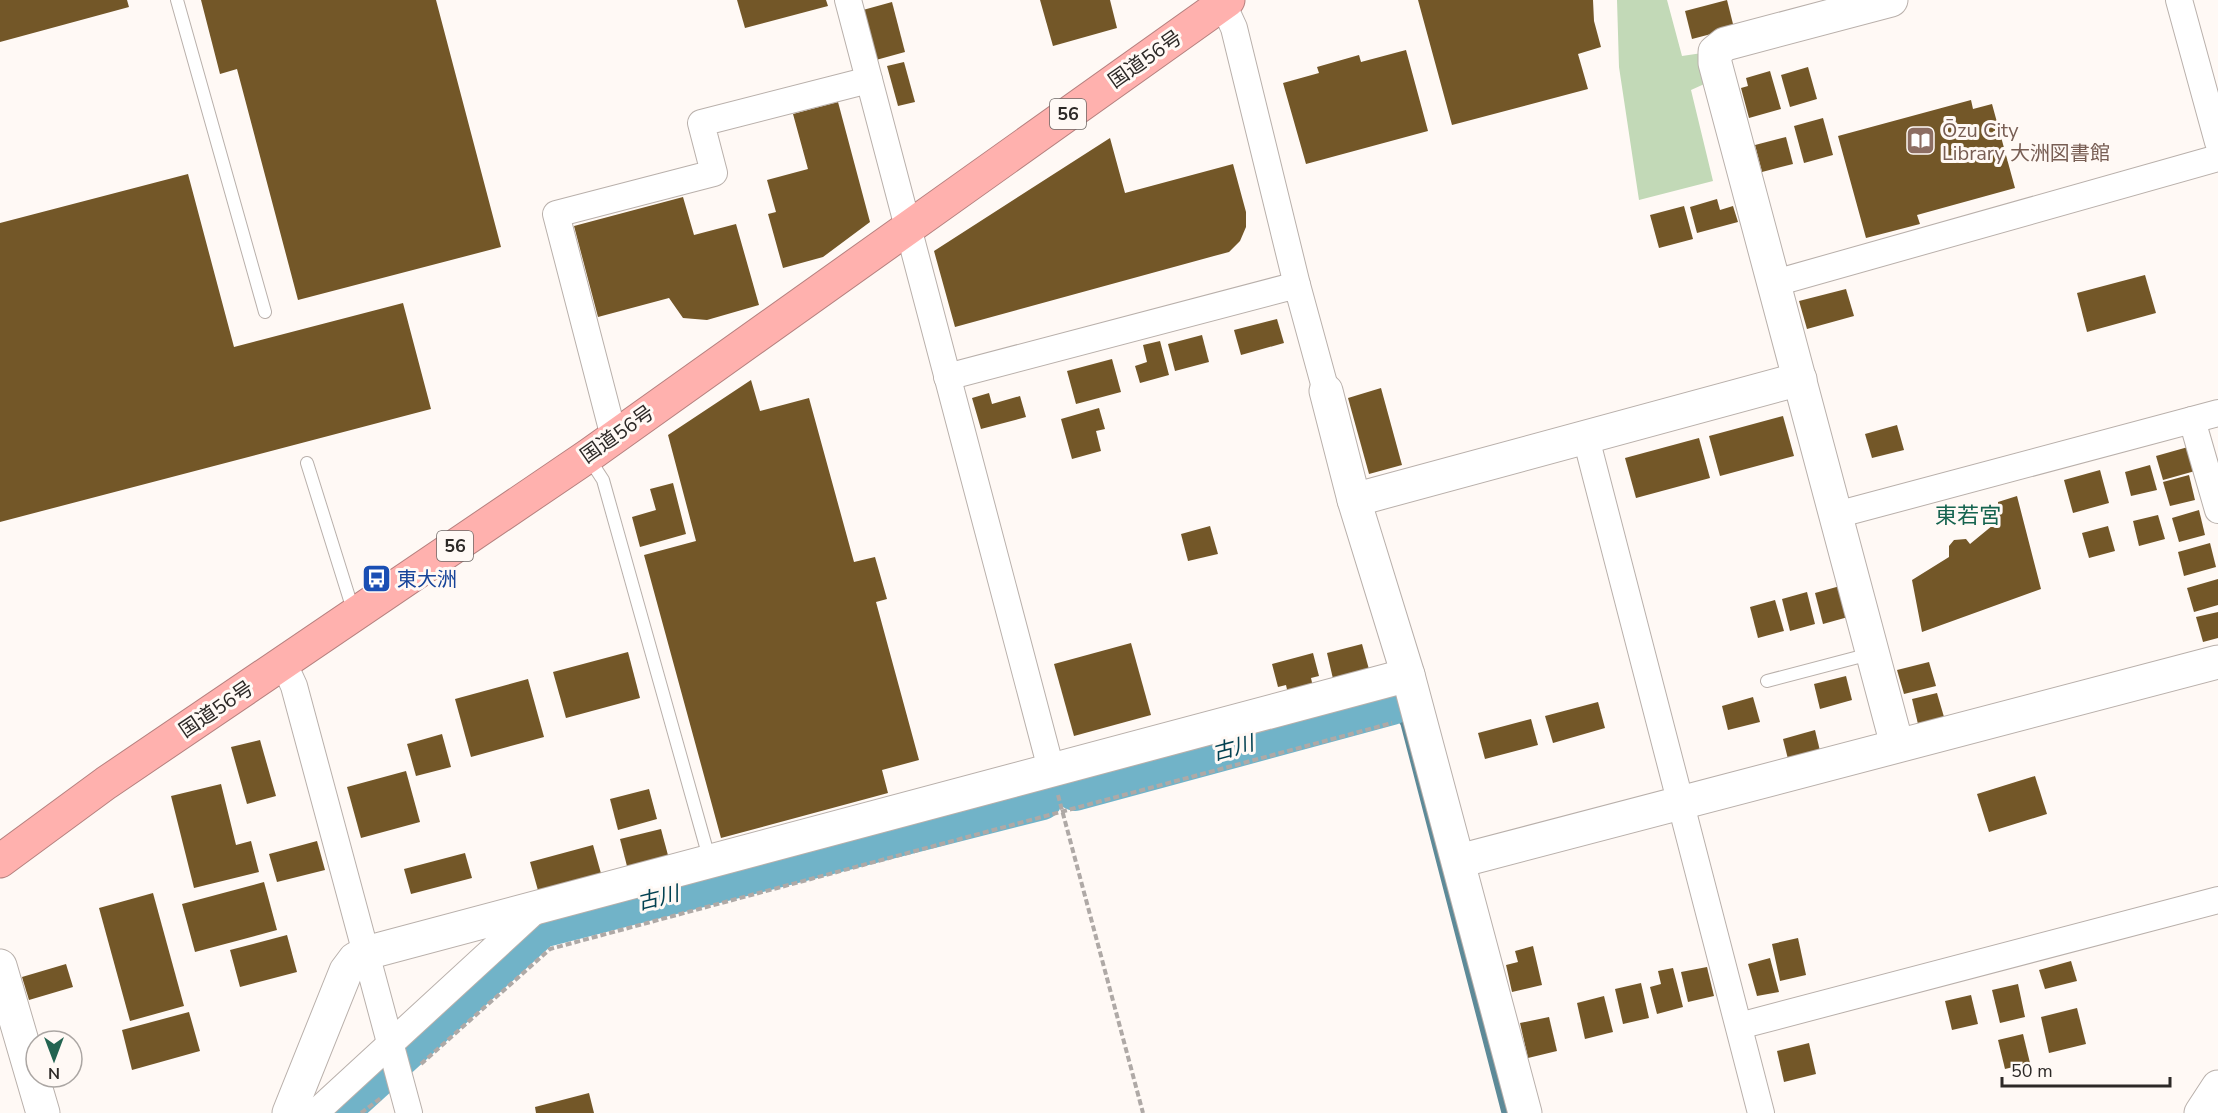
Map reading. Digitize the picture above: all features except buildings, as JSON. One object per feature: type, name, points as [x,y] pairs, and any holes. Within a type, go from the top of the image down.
[{"type":"highway","name":"国道56号","points":[[0,861],[106,783],[588,456],[1226,2]]},
{"type":"street","points":[[848,0],[1051,769]]},
{"type":"street","points":[[1891,0],[1725,44],[1715,52],[1715,63],[1897,744]]},
{"type":"street","points":[[2179,0],[2218,142]]},
{"type":"street","points":[[1226,2],[1354,500],[1408,675],[1525,1113]]},
{"type":"street","points":[[614,436],[556,214],[714,173],[701,123],[869,80]]},
{"type":"street","points":[[1775,283],[2218,159]]},
{"type":"street","points":[[947,377],[1297,285]]},
{"type":"street","points":[[1354,500],[1800,379]]},
{"type":"street","points":[[1836,515],[2218,413]]},
{"type":"street","points":[[2192,420],[2218,510]]},
{"type":"street","points":[[1586,438],[1761,1113]]},
{"type":"street","points":[[1459,861],[1897,744],[2218,662]]},
{"type":"street","points":[[284,664],[294,686],[409,1113]]},
{"type":"street","points":[[289,1113],[346,971],[355,959],[366,953],[1408,675]]},
{"type":"street","points":[[1739,1026],[2218,900]]},
{"type":"street","points":[[315,1113],[391,1046],[540,906]]},
{"type":"street","points":[[0,966],[43,1113]]},
{"type":"street","points":[[2201,1113],[2218,1087]]},
{"type":"lane","points":[[177,0],[265,312]]},
{"type":"lane","points":[[588,456],[603,480],[710,861]]},
{"type":"lane","points":[[307,464],[354,614]]},
{"type":"lane","points":[[1767,681],[1872,654]]},
{"type":"path","points":[[361,1113],[401,1082],[550,949],[1389,724]]},
{"type":"path","points":[[1051,769],[1143,1113]]},
{"type":"green space","points":[[1617,0],[1667,0],[1682,56],[1709,52],[1711,81],[1691,90],[1713,181],[1639,200],[1619,67]]},
{"type":"waterway","points":[[1392,705],[1404,724],[1505,1113]]},
{"type":"waterway","name":"古川","points":[[1075,791],[1392,705]]},
{"type":"waterway","name":"古川","points":[[338,1113],[541,928],[1042,800]]},
{"type":"place","name":"Ōzu City Library 大洲図書館","points":[[1921,141]]},
{"type":"place","name":"東大洲","points":[[376,579]]},
{"type":"district","name":"東若宮","points":[[1968,515]]}]
